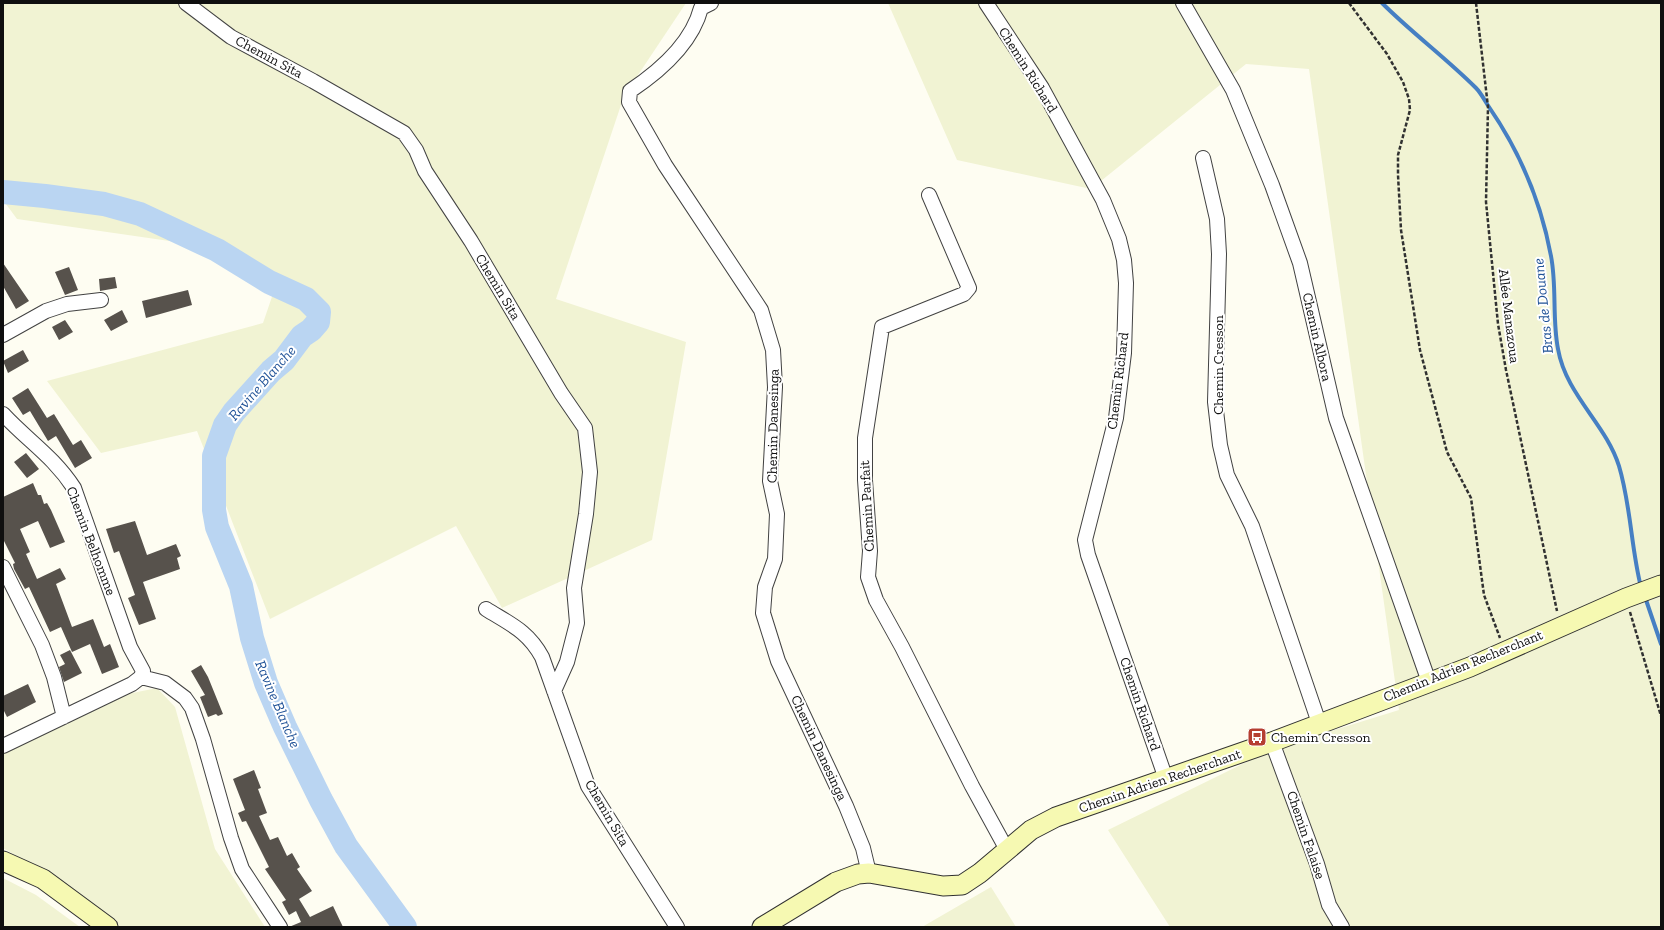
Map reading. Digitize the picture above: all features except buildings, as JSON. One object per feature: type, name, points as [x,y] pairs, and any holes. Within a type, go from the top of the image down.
[{"type":"main road","name":"Chemin Adrien Recherchant","points":[[762,927],[836,882],[858,874],[869,873],[943,886],[962,884],[980,873],[1030,830],[1056,817],[1272,742],[1470,667],[1626,598],[1661,585]]},
{"type":"main road","points":[[3,861],[43,879],[108,927]]},
{"type":"street","name":"Chemin Sita","points":[[186,3],[231,37],[313,81],[404,133],[416,150],[425,171],[471,241],[561,393],[585,428],[590,472],[586,514],[574,588],[577,623],[567,662],[554,691]]},
{"type":"street","name":"Chemin Danesinga","points":[[711,3],[701,8],[697,24],[675,52],[651,77],[630,91],[629,102],[665,165],[761,310],[771,343],[775,387],[770,481],[777,514],[775,559],[765,587],[763,613],[778,661],[846,806],[863,848],[869,873]]},
{"type":"street","name":"Chemin Richard","points":[[986,3],[1042,88],[1103,200],[1119,239],[1124,260],[1126,283],[1124,353],[1116,418],[1085,540],[1088,555],[1166,779]]},
{"type":"street","name":"Chemin Albora","points":[[1183,3],[1232,90],[1272,185],[1300,263],[1336,418],[1429,682]]},
{"type":"street","name":"Chemin Cresson","points":[[1203,158],[1217,220],[1218,347],[1215,402],[1220,445],[1227,475],[1252,526],[1319,723]]},
{"type":"street","name":"Chemin Parfait","points":[[929,195],[969,288],[964,294],[882,327],[865,438],[865,480],[870,551],[868,577],[876,600],[902,647],[972,786],[1007,850]]},
{"type":"street","points":[[3,335],[46,311],[67,304],[100,300]]},
{"type":"street","name":"Chemin Belhomme","points":[[3,414],[48,455],[65,474],[74,488],[130,647],[143,671],[136,681]]},
{"type":"street","points":[[3,567],[42,645],[54,677],[64,717]]},
{"type":"street","name":"Chemin Sita","points":[[486,609],[520,630],[533,641],[542,657],[588,786],[677,927]]},
{"type":"street","points":[[3,746],[136,681],[165,682],[185,698],[192,708],[203,739],[231,838],[242,869],[280,927]]},
{"type":"street","name":"Chemin Falaise","points":[[1272,742],[1318,864],[1329,905],[1342,927]]},
{"type":"path","points":[[1349,3],[1387,54],[1403,82],[1409,98],[1410,110],[1398,155],[1398,175],[1401,230],[1420,350],[1447,452],[1471,498],[1484,596],[1505,651]]},
{"type":"path","name":"Allée Manazoua","points":[[1476,3],[1488,107],[1486,202],[1498,324],[1507,378],[1561,627]]},
{"type":"path","points":[[1626,598],[1661,716]]},
{"type":"green space","points":[[3,3],[686,3],[624,96],[556,299],[686,342],[652,540],[502,608],[456,526],[270,619],[197,431],[101,453],[47,381],[263,323],[276,285],[211,247],[17,219],[3,200]]},
{"type":"green space","points":[[888,3],[1661,3],[1661,927],[1170,927],[1108,830],[1273,749],[1399,710],[1309,69],[1246,64],[1091,189],[957,160]]},
{"type":"green space","points":[[157,688],[175,707],[215,849],[265,927],[120,927],[79,893],[3,848],[3,753],[108,698]]},
{"type":"green space","points":[[3,878],[36,895],[80,927],[3,927]]},
{"type":"green space","points":[[991,887],[1016,927],[922,927]]},
{"type":"waterway","name":"Bras de Douane","points":[[1382,3],[1478,90],[1500,124],[1528,178],[1547,236],[1551,256],[1554,279],[1556,338],[1562,366],[1577,395],[1605,436],[1619,466],[1626,496],[1641,587]]},
{"type":"waterway","name":"Ravine Blanche","points":[[3,192],[104,204],[140,214],[217,250],[269,282],[306,299],[319,312],[318,322],[311,330],[302,336],[284,360],[271,371],[234,412],[225,425],[214,456],[214,510],[217,527],[241,586],[252,638],[266,683],[285,727],[321,800],[346,846],[405,927]]},
{"type":"waterway","name":"Bras de Douane","points":[[1645,597],[1661,644]]},
{"type":"place","name":"Chemin Cresson","points":[[1257,737]]}]
